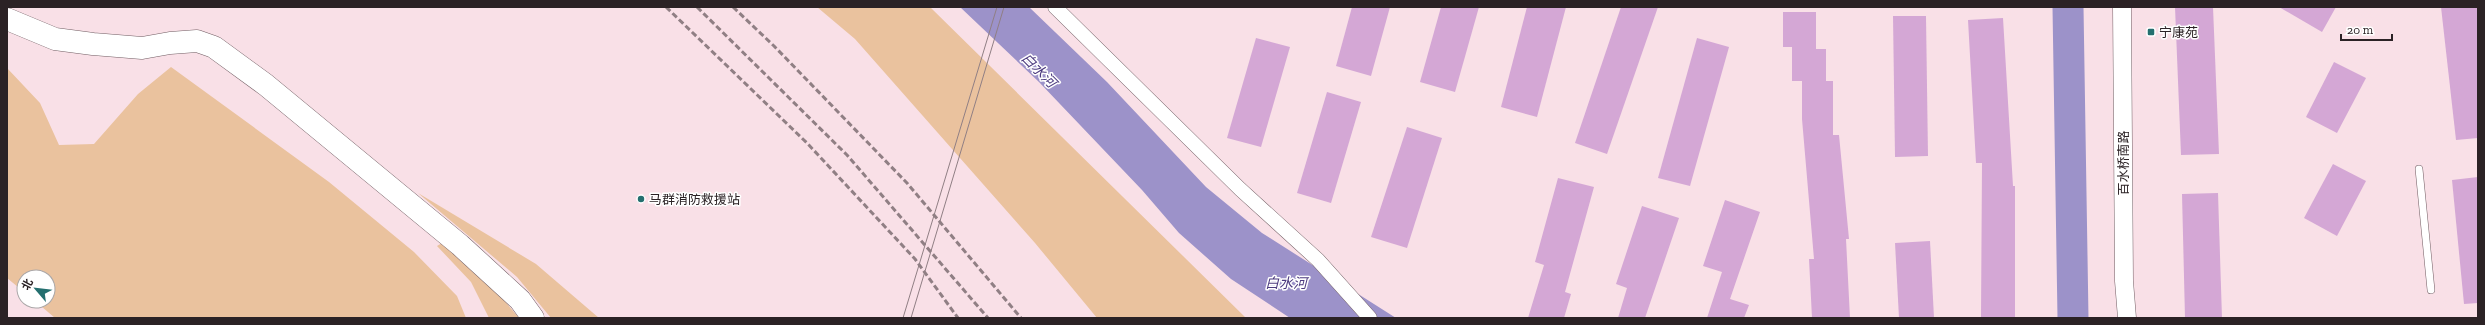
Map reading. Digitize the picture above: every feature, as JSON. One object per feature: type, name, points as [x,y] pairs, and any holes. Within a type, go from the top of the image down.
[{"type":"highway","points":[[7,19],[55,38],[93,44],[142,48],[170,43],[197,42],[214,47],[266,85],[460,244],[520,300],[534,318]]},
{"type":"street","points":[[1055,7],[1240,189],[1318,260],[1370,318]]},
{"type":"street","name":"百水桥南路","points":[[2122,7],[2124,281],[2127,318]]},
{"type":"lane","points":[[2419,169],[2431,290]]},
{"type":"shaded area","points":[[817,7],[930,7],[1246,318],[1097,318],[1035,243],[855,39]]},
{"type":"shaded area","points":[[171,67],[329,182],[414,252],[457,296],[466,318],[55,318],[44,309],[56,309],[56,269],[16,269],[16,285],[7,278],[7,68],[40,103],[59,145],[94,144],[138,94]]},
{"type":"shaded area","points":[[418,193],[536,264],[599,318],[551,318],[517,277]]},
{"type":"shaded area","points":[[442,243],[497,292],[519,318],[489,318],[471,282],[437,246]]},
{"type":"water","name":"白水河","points":[[960,7],[1029,7],[1107,82],[1206,187],[1262,233],[1396,318],[1290,318],[1231,279],[1179,233],[1142,190],[1039,82]]},
{"type":"building","points":[[1352,7],[1390,7],[1371,76],[1336,66]]},
{"type":"building","points":[[1441,7],[1479,7],[1455,92],[1420,82]]},
{"type":"building","points":[[1527,7],[1566,7],[1537,117],[1501,107]]},
{"type":"building","points":[[1621,7],[1658,7],[1607,154],[1575,143]]},
{"type":"building","points":[[2175,7],[2213,7],[2219,154],[2181,155]]},
{"type":"building","points":[[2279,7],[2336,7],[2322,32]]},
{"type":"building","points":[[2441,7],[2478,7],[2478,138],[2456,140]]},
{"type":"building","points":[[1783,12],[1816,12],[1816,49],[1826,49],[1826,81],[1833,81],[1833,135],[1839,135],[1849,239],[1846,239],[1850,318],[1812,318],[1809,259],[1814,259],[1802,119],[1802,81],[1792,81],[1792,47],[1783,47]]},
{"type":"building","points":[[1893,16],[1926,16],[1928,156],[1895,157]]},
{"type":"building","points":[[2003,18],[2013,186],[2015,186],[2015,318],[1981,318],[1982,163],[1976,163],[1968,20]]},
{"type":"building","points":[[1256,38],[1290,47],[1261,147],[1227,138]]},
{"type":"building","points":[[1697,38],[1729,47],[1690,186],[1658,178]]},
{"type":"building","points":[[2334,62],[2366,78],[2337,133],[2306,117]]},
{"type":"building","points":[[1327,92],[1361,102],[1331,203],[1297,193]]},
{"type":"building","points":[[1407,127],[1442,138],[1407,248],[1371,237]]},
{"type":"building","points":[[2333,164],[2366,181],[2337,236],[2304,218]]},
{"type":"building","points":[[2478,177],[2478,303],[2464,304],[2452,180]]},
{"type":"building","points":[[1558,178],[1594,187],[1565,292],[1571,294],[1564,318],[1528,318],[1544,265],[1535,262]]},
{"type":"building","points":[[2218,193],[2222,318],[2185,318],[2182,194]]},
{"type":"building","points":[[1725,200],[1760,212],[1730,299],[1749,305],[1744,318],[1707,318],[1722,272],[1703,266]]},
{"type":"building","points":[[1642,206],[1679,218],[1645,318],[1618,318],[1627,288],[1616,284]]},
{"type":"building","points":[[1930,241],[1934,318],[1899,318],[1895,243]]},
{"type":"waterway","points":[[2068,7],[2073,318]]},
{"type":"tram line","points":[[903,318],[997,7]]},
{"type":"tram line","points":[[911,318],[1004,7]]},
{"type":"railway","points":[[666,7],[807,143],[915,259],[958,318]]},
{"type":"railway","points":[[697,7],[847,155],[988,318]]},
{"type":"railway","points":[[733,7],[774,46],[907,183],[1021,318]]},
{"type":"place","name":"宁康苑","points":[[2151,32]]},
{"type":"place","name":"马群消防救援站","points":[[641,199]]}]
